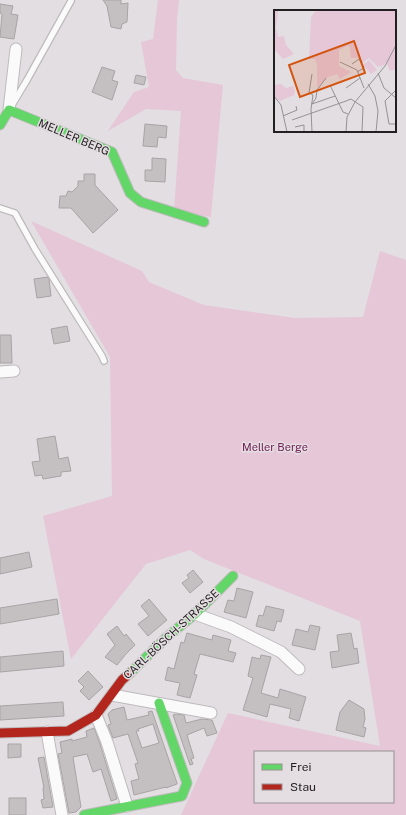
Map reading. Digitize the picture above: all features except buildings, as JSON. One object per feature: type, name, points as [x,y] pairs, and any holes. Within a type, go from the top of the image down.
[{"type":"street","points":[[0,125],[9,110],[16,49]]},
{"type":"street","name":"MELLER BERG","points":[[9,110],[112,152],[130,193],[141,202],[204,222]]},
{"type":"street","points":[[0,372],[14,371]]},
{"type":"street","name":"CARL-BÖSCH-STRASSE","points":[[0,733],[68,731],[96,715],[122,680],[233,576]]},
{"type":"street","points":[[194,614],[231,627],[281,652],[299,669]]},
{"type":"street","name":"CARL-BÖSCH-STRASSE","points":[[112,695],[211,714]]},
{"type":"street","points":[[84,815],[182,796],[187,783],[158,703]]},
{"type":"street","points":[[96,715],[108,742],[128,806]]},
{"type":"street","points":[[47,732],[62,815]]},
{"type":"lane","points":[[9,110],[71,0]]},
{"type":"lane","points":[[0,208],[15,213],[35,249],[104,361]]},
{"type":"green space","points":[[158,0],[179,0],[177,18],[176,70],[183,78],[223,85],[211,217],[174,210],[181,111],[146,109],[108,131],[134,92],[149,87],[141,42],[153,39]]},
{"type":"green space","name":"Meller Berge","points":[[31,221],[142,271],[149,282],[204,305],[295,318],[363,317],[380,251],[406,260],[406,815],[181,815],[228,713],[380,746],[360,621],[204,559],[190,550],[146,564],[71,659],[43,516],[112,496],[110,357]]},
{"type":"traffic: fast","points":[[0,125],[9,110],[112,152],[130,193],[141,202],[204,222]]},
{"type":"traffic: fast","points":[[130,673],[168,636],[195,614],[233,576]]},
{"type":"traffic: fast","points":[[84,815],[182,796],[187,783],[159,703]]},
{"type":"traffic: jam","points":[[0,733],[68,731],[96,715],[122,680],[130,673]]}]
